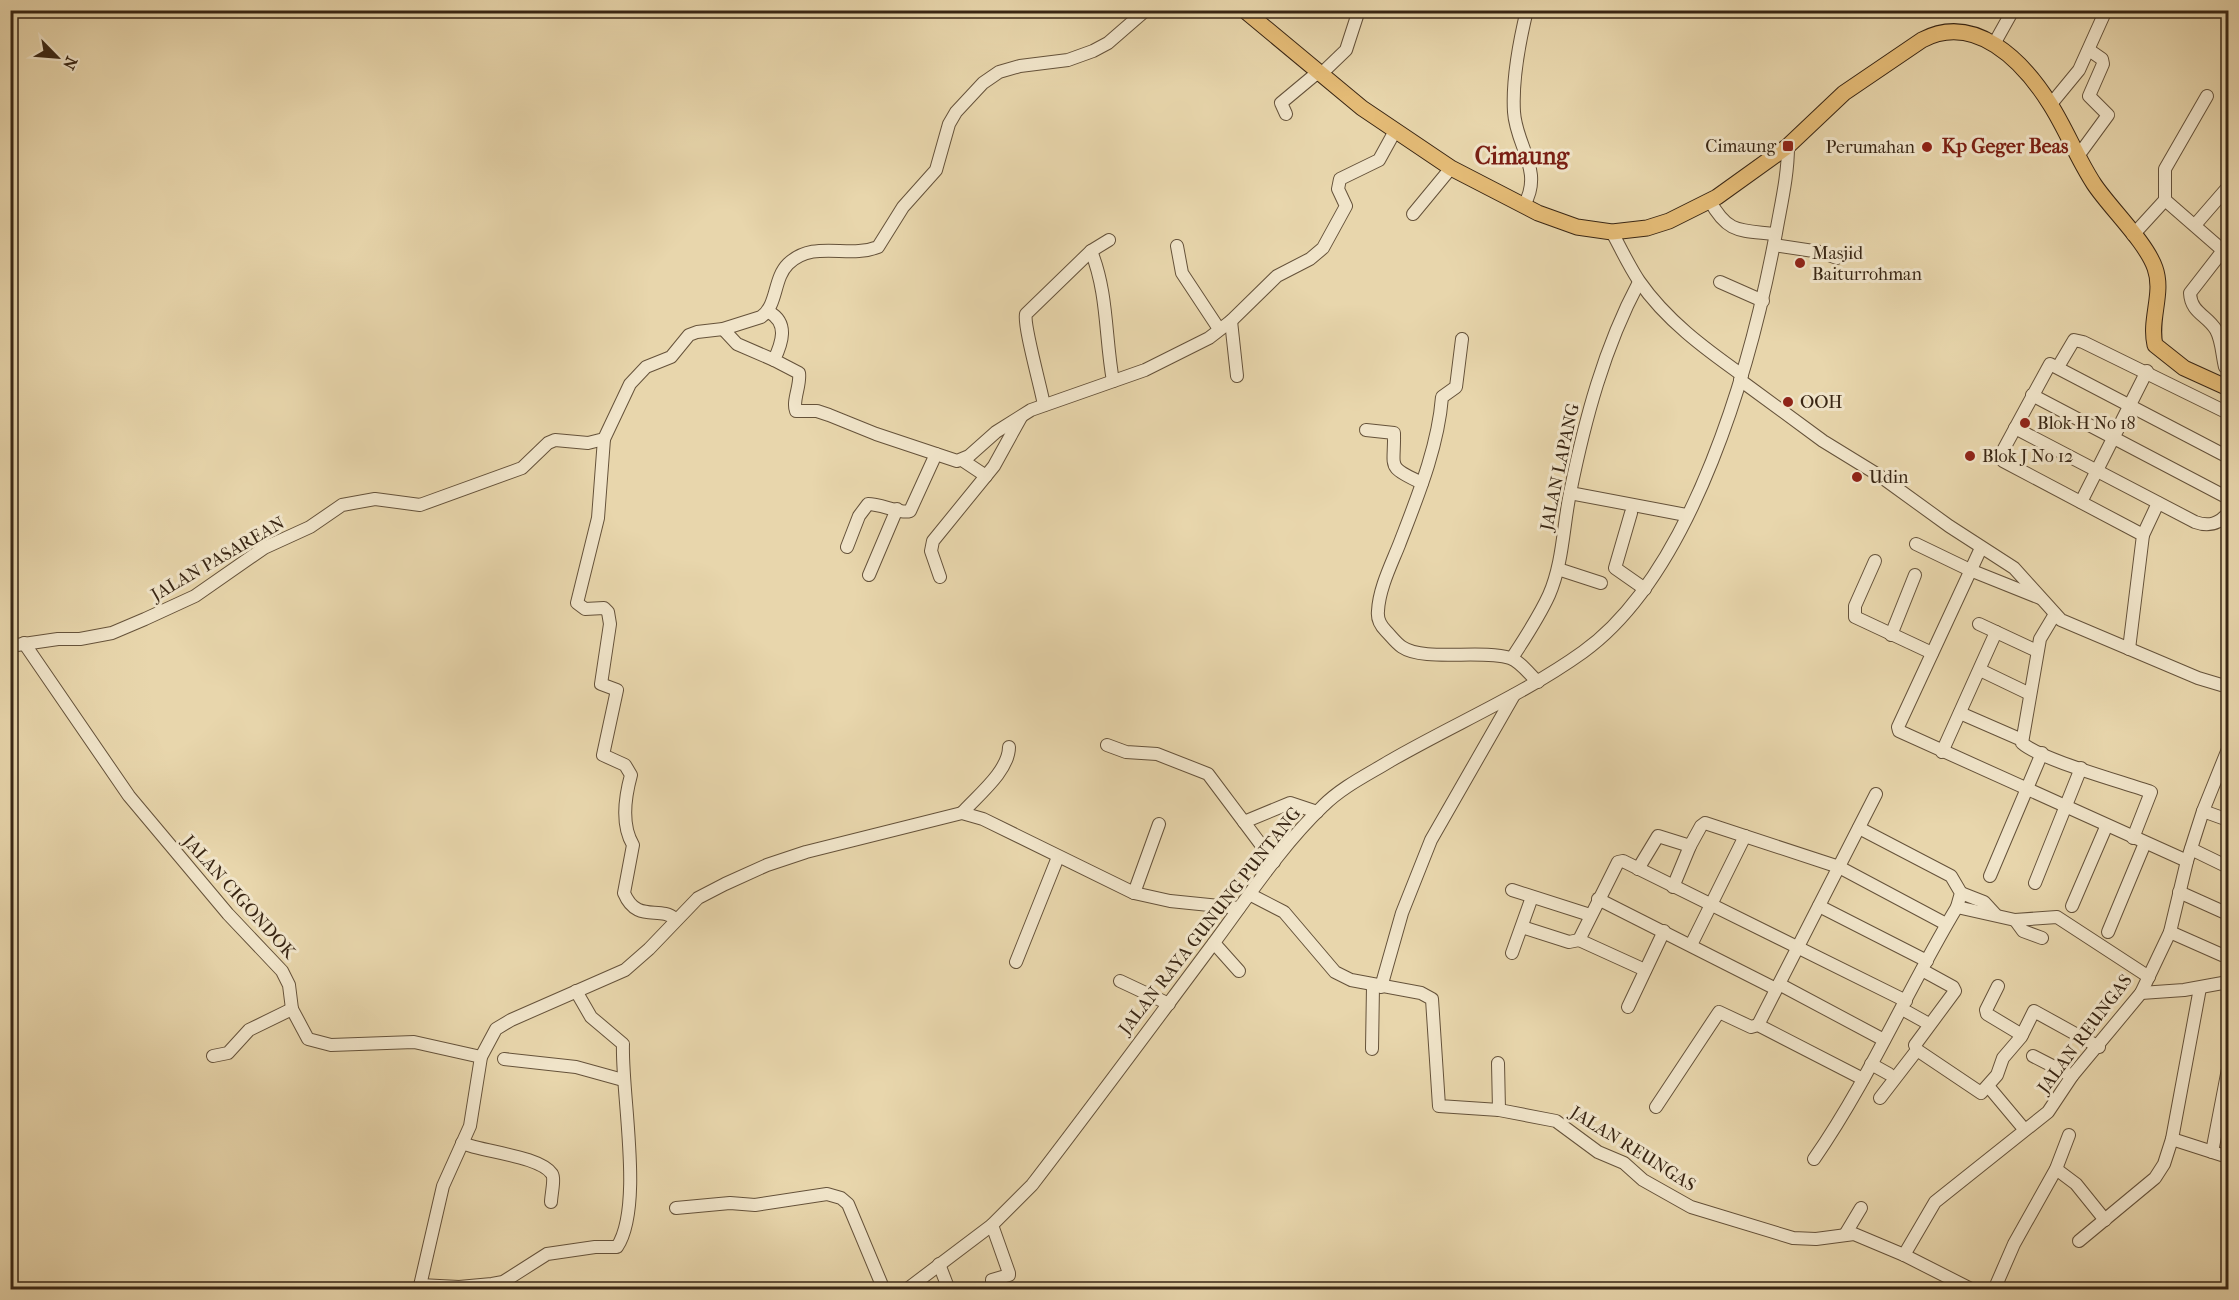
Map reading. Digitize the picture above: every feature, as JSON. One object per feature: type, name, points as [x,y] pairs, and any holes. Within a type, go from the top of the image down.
[{"type":"main road","points":[[1244,10],[1319,74],[1395,131],[1454,170],[1524,205],[1577,227],[1612,232],[1669,221],[1710,201],[1788,146],[1844,93],[1933,34],[1956,30],[1973,34],[1994,44],[2021,67],[2051,104],[2078,156],[2106,201],[2149,255],[2156,270],[2158,286],[2153,325],[2155,345],[2176,363],[2222,385]]},
{"type":"street","points":[[675,919],[669,914],[640,912],[627,900],[624,893],[633,845],[627,837],[625,800],[631,775],[626,765],[603,755],[617,690],[601,684],[609,618],[604,608],[585,609],[577,603],[598,518],[604,439],[636,375],[646,367],[671,357],[689,335],[723,328],[761,317],[769,312],[784,270],[807,252],[873,249],[881,243],[903,207],[936,170],[949,124],[956,112],[983,83],[999,72],[1020,66],[1068,60],[1093,51],[1108,43],[1146,10]]},
{"type":"street","points":[[1286,114],[1281,103],[1346,50],[1359,10]]},
{"type":"street","points":[[1524,205],[1532,185],[1532,173],[1514,119],[1514,99],[1527,10]]},
{"type":"street","points":[[1994,44],[2013,10]]},
{"type":"street","points":[[2051,104],[2073,79],[2089,50],[2106,10]]},
{"type":"street","points":[[2078,156],[2108,115],[2089,96],[2103,64],[2102,59],[2089,50]]},
{"type":"street","points":[[2133,235],[2165,200],[2165,169],[2208,96]]},
{"type":"street","points":[[962,460],[996,432],[1022,416],[1044,405],[1113,381],[1178,354],[1231,321],[1277,276],[1310,259],[1323,248],[1346,206],[1338,189],[1340,179],[1379,160],[1395,131]]},
{"type":"street","name":"JALAN RAYA GUNUNG PUNTANG","points":[[906,1290],[992,1226],[1032,1185],[1274,862],[1317,812],[1361,778],[1441,732],[1538,682],[1584,651],[1616,625],[1645,589],[1686,515],[1713,455],[1741,378],[1763,301],[1787,176],[1788,146]]},
{"type":"street","points":[[1413,214],[1454,170]]},
{"type":"street","points":[[2195,225],[2229,186]]},
{"type":"street","points":[[2165,200],[2227,250],[2190,292],[2191,302],[2196,311],[2217,331],[2227,365],[2222,385]]},
{"type":"street","points":[[1710,201],[1721,220],[1736,229],[1837,258]]},
{"type":"street","points":[[1612,232],[1639,282],[1689,335],[1823,441],[1880,476],[1981,548],[2022,574],[2055,614],[2090,634],[2198,678],[2229,687]]},
{"type":"street","points":[[1044,405],[1035,356],[1024,325],[1026,314],[1091,251],[1109,240]]},
{"type":"street","points":[[1177,246],[1182,273],[1219,329]]},
{"type":"street","points":[[1091,251],[1099,271],[1107,316],[1108,354],[1113,381]]},
{"type":"street","name":"JALAN LAPANG","points":[[1512,658],[1549,595],[1558,569],[1570,493],[1599,371],[1620,319],[1639,282]]},
{"type":"street","points":[[1720,282],[1763,301]]},
{"type":"street","points":[[769,312],[779,321],[782,332],[774,360]]},
{"type":"street","points":[[1231,321],[1237,376]]},
{"type":"street","points":[[723,328],[737,344],[799,373],[800,386],[794,407],[798,412],[823,413],[876,434],[962,460],[986,476]]},
{"type":"street","points":[[1462,339],[1459,379],[1452,392],[1442,397],[1436,440],[1378,609],[1382,627],[1408,651],[1481,653],[1512,658],[1538,682]]},
{"type":"street","points":[[2058,367],[2074,340],[2147,371],[2229,412]]},
{"type":"street","points":[[2143,535],[2003,461],[2000,456],[2050,364],[2131,404],[2229,457]]},
{"type":"street","points":[[2081,502],[2147,371]]},
{"type":"street","points":[[2032,395],[2115,436],[2229,498]]},
{"type":"street","points":[[940,577],[931,544],[986,476],[1022,416]]},
{"type":"street","points":[[2015,428],[2204,525],[2220,521],[2229,513]]},
{"type":"street","points":[[1366,430],[1394,433],[1391,456],[1393,465],[1404,475],[1422,483]]},
{"type":"street","name":"JALAN PASAREAN","points":[[10,646],[81,639],[112,633],[145,620],[195,596],[264,548],[310,527],[342,505],[375,499],[420,505],[522,468],[548,443],[555,440],[588,443],[604,439]]},
{"type":"street","points":[[847,547],[866,505],[880,505],[907,512],[913,507],[936,454]]},
{"type":"street","points":[[1570,493],[1686,515]]},
{"type":"street","points":[[2129,649],[2143,535],[2158,503]]},
{"type":"street","points":[[869,575],[897,509]]},
{"type":"street","points":[[1631,513],[1615,568],[1645,589]]},
{"type":"street","points":[[1916,544],[1970,570],[2042,599]]},
{"type":"street","points":[[1981,548],[1898,726],[1902,734],[2145,843],[2229,867]]},
{"type":"street","points":[[1875,561],[1854,614],[1857,619],[1932,653]]},
{"type":"street","points":[[1558,569],[1601,583]]},
{"type":"street","points":[[1891,635],[1915,575]]},
{"type":"street","points":[[2055,614],[2044,629],[2037,651],[2022,740],[2024,745],[2042,753],[2151,792],[2133,838]]},
{"type":"street","points":[[1979,624],[2037,651]]},
{"type":"street","points":[[1942,752],[1996,632]]},
{"type":"street","name":"JALAN CIGONDOK","points":[[24,643],[129,796],[228,914],[282,972],[289,985],[292,1009],[308,1039],[331,1046],[414,1042],[481,1058]]},
{"type":"street","points":[[1980,670],[2031,694]]},
{"type":"street","points":[[1372,1049],[1377,986],[1402,913],[1431,840],[1514,694]]},
{"type":"street","points":[[1960,713],[2022,740]]},
{"type":"street","points":[[1107,745],[1126,752],[1157,754],[1201,770],[1217,784],[1274,862]]},
{"type":"street","points":[[962,813],[1003,765],[1009,754],[1009,747]]},
{"type":"street","name":"JALAN REUNGAS","points":[[1251,895],[1284,912],[1335,972],[1351,980],[1421,993],[1432,999],[1440,1106],[1499,1110],[1556,1121],[1598,1152],[1624,1163],[1643,1180],[1691,1207],[1793,1238],[1816,1239],[1846,1233],[1868,1238],[1904,1255],[1935,1202],[2048,1112],[2072,1076],[2099,1047],[2141,993],[2170,932],[2189,855],[2203,811],[2229,749]]},
{"type":"street","points":[[1990,876],[2042,753]]},
{"type":"street","points":[[2035,883],[2081,768]]},
{"type":"street","points":[[1656,1107],[1716,1014],[1725,1012],[1751,1027],[1758,1024],[1875,794]]},
{"type":"street","points":[[1244,822],[1290,803],[1317,812]]},
{"type":"street","points":[[2203,811],[2229,820]]},
{"type":"street","points":[[576,991],[591,1017],[621,1040],[629,1172],[626,1214],[617,1247],[596,1247],[547,1254],[503,1282],[459,1287],[419,1287],[443,1186],[470,1125],[481,1058],[496,1029],[551,1001],[625,970],[636,962],[675,919],[698,898],[767,865],[872,834],[962,813],[983,819],[1134,893],[1191,904],[1239,908]]},
{"type":"street","points":[[1672,887],[1690,846],[1705,823],[1839,867],[1946,924]]},
{"type":"street","points":[[1134,893],[1159,824]]},
{"type":"street","points":[[2072,906],[2106,826]]},
{"type":"street","points":[[1814,1159],[1863,1079],[1904,1005],[1957,907],[1960,893],[1957,882],[1951,876],[1859,828]]},
{"type":"street","points":[[1638,869],[1658,836],[1690,846]]},
{"type":"street","points":[[1691,945],[1746,836]]},
{"type":"street","points":[[2109,932],[2145,843]]},
{"type":"street","points":[[1016,962],[1058,857]]},
{"type":"street","points":[[1579,940],[1615,864],[1623,861],[1672,887],[1798,946],[1904,1005],[1929,1024]]},
{"type":"street","points":[[1512,890],[1590,915]]},
{"type":"street","points":[[2179,892],[2229,914]]},
{"type":"street","points":[[1960,893],[1984,902],[1995,914]]},
{"type":"street","points":[[1512,953],[1532,897]]},
{"type":"street","points":[[1598,899],[1884,1040]]},
{"type":"street","points":[[1819,906],[1925,966],[1955,989],[1915,1046],[1917,1050],[1977,1093],[1993,1091]]},
{"type":"street","points":[[1957,907],[1982,915],[1995,914],[2014,920],[2050,916],[2065,920],[2149,977]]},
{"type":"street","points":[[2014,920],[2023,931],[2042,938]]},
{"type":"street","points":[[1522,927],[1569,942],[1579,940],[1645,970]]},
{"type":"street","points":[[1628,1007],[1664,932]]},
{"type":"street","points":[[2170,932],[2222,955]]},
{"type":"street","points":[[1214,943],[1239,971]]},
{"type":"street","points":[[1120,981],[1169,1004]]},
{"type":"street","points":[[2141,993],[2200,988],[2229,981]]},
{"type":"street","points":[[1998,986],[1986,1010],[1987,1014],[2022,1035]]},
{"type":"street","points":[[2079,1242],[2161,1171],[2172,1139],[2200,988]]},
{"type":"street","points":[[213,1056],[228,1053],[249,1030],[292,1009]]},
{"type":"street","points":[[1993,1091],[2003,1058],[2022,1035],[2034,1011],[2099,1047]]},
{"type":"street","points":[[1758,1024],[1863,1079]]},
{"type":"street","points":[[1880,1098],[1917,1050]]},
{"type":"street","points":[[2033,1056],[2072,1076]]},
{"type":"street","points":[[504,1059],[576,1067],[623,1080]]},
{"type":"street","points":[[1498,1063],[1499,1110]]},
{"type":"street","points":[[1871,1064],[1889,1074]]},
{"type":"street","points":[[2212,1152],[2229,1069]]},
{"type":"street","points":[[1993,1091],[2024,1129]]},
{"type":"street","points":[[1994,1290],[2014,1244],[2056,1169],[2069,1135]]},
{"type":"street","points":[[2172,1139],[2229,1157]]},
{"type":"street","points":[[462,1143],[481,1151],[521,1157],[550,1172],[552,1175],[550,1202]]},
{"type":"street","points":[[2056,1169],[2076,1184],[2105,1220]]},
{"type":"street","points":[[676,1208],[730,1203],[754,1205],[827,1194],[841,1198],[848,1204],[884,1290]]},
{"type":"street","points":[[1846,1233],[1862,1208]]},
{"type":"street","points":[[992,1226],[1010,1273],[990,1281],[992,1290]]},
{"type":"street","points":[[1904,1255],[1973,1290]]},
{"type":"street","points":[[939,1264],[949,1290]]},
{"type":"place","name":"Cimaung","points":[[1788,146]]},
{"type":"place","name":"Perumahan","points":[[1927,147]]},
{"type":"place","name":"Masjid Baiturrohman","points":[[1800,263]]},
{"type":"place","name":"OOH","points":[[1788,402]]},
{"type":"place","name":"Blok H No 18","points":[[2025,423]]},
{"type":"place","name":"Blok J No 12","points":[[1970,456]]},
{"type":"place","name":"Udin","points":[[1857,477]]},
{"type":"district","name":"Kp Geger Beas","points":[[2005,146]]},
{"type":"district","name":"Cimaung","points":[[1522,156]]}]
